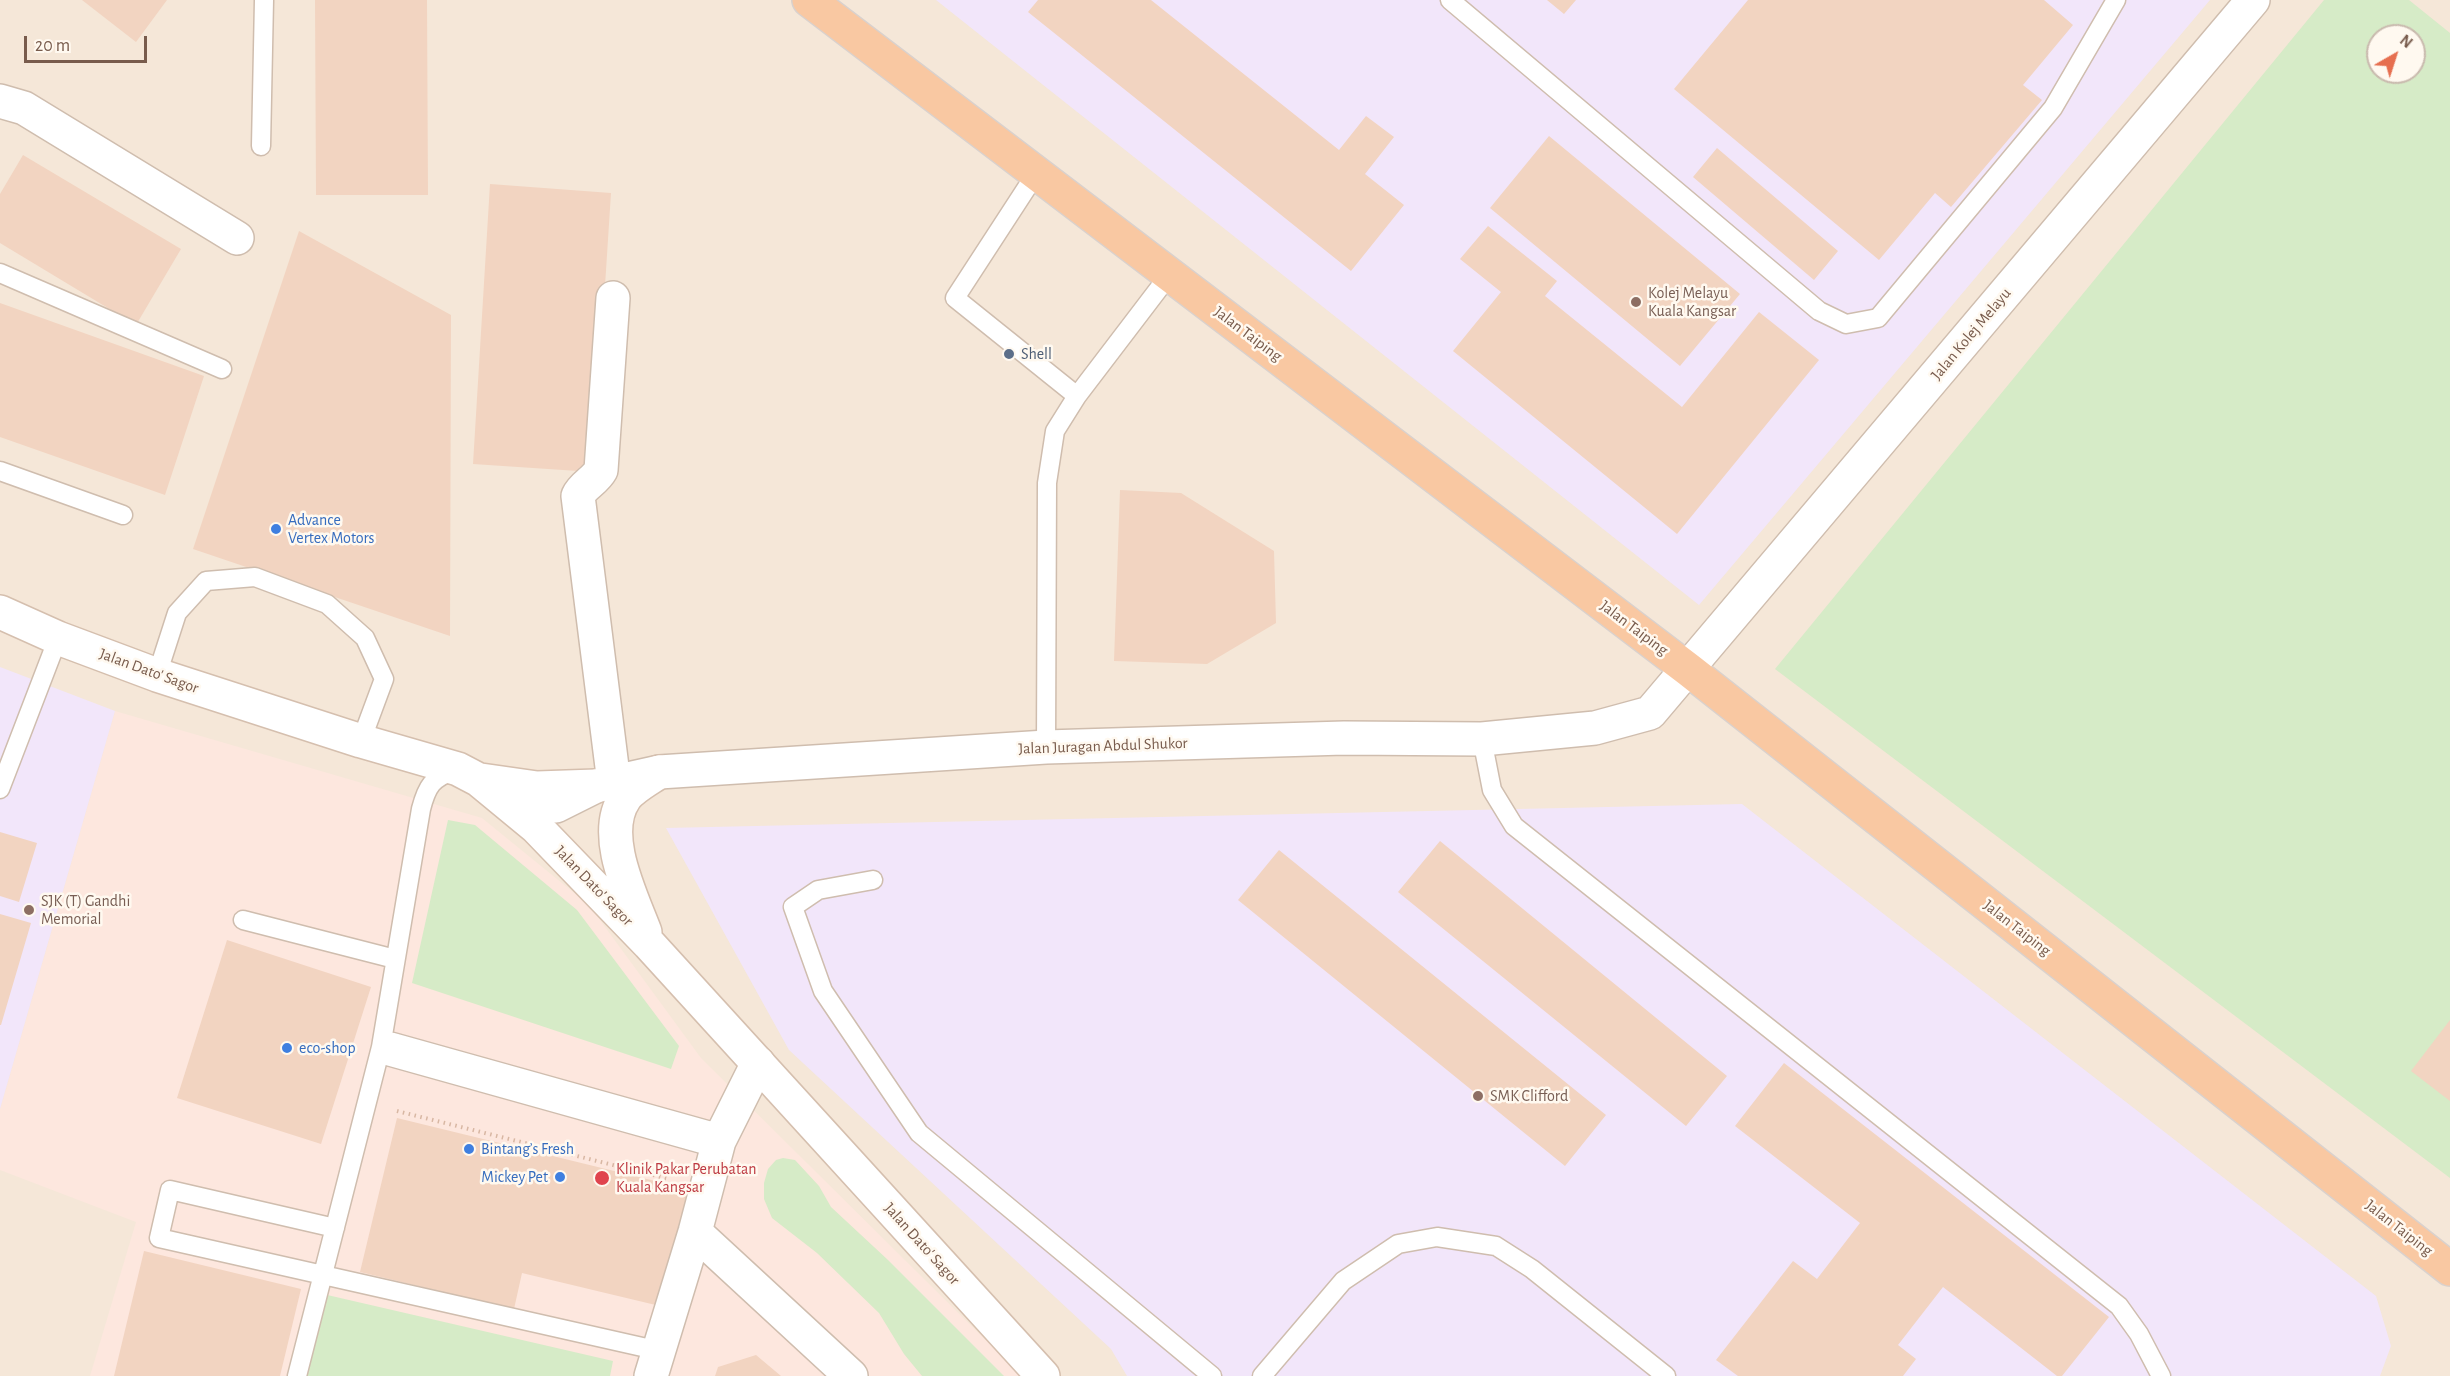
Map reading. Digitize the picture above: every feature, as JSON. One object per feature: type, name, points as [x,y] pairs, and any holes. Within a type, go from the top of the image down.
[{"type":"highway","name":"Jalan Taiping","points":[[809,0],[1689,670],[2450,1269]]},
{"type":"street","name":"Jalan Kolej Melayu","points":[[1689,670],[2253,0]]},
{"type":"street","points":[[0,101],[24,108],[237,238]]},
{"type":"street","points":[[480,782],[537,788],[605,784],[578,496],[602,470],[613,298]]},
{"type":"street","name":"Jalan Dato' Sagor","points":[[0,612],[58,638],[157,675],[480,782],[536,827],[649,944],[1043,1376]]},
{"type":"street","name":"Jalan Juragan Abdul Shukor","points":[[556,806],[605,784],[659,772],[1046,747],[1344,738],[1482,739],[1595,728],[1650,714],[1689,670]]},
{"type":"street","points":[[649,944],[621,866],[614,823],[626,797],[659,772]]},
{"type":"street","points":[[480,782],[556,806],[555,825],[567,858]]},
{"type":"street","points":[[390,1049],[719,1141]]},
{"type":"street","points":[[656,1364],[708,1189],[719,1141],[758,1064]]},
{"type":"street","points":[[695,1232],[851,1376]]},
{"type":"lane","points":[[261,146],[264,0]]},
{"type":"lane","points":[[1450,0],[1819,311],[1846,324],[1878,318],[2053,108],[2115,0]]},
{"type":"lane","points":[[1037,172],[955,298],[1077,396]]},
{"type":"lane","points":[[0,273],[222,369]]},
{"type":"lane","points":[[1046,747],[1047,483],[1055,431],[1077,396],[1170,274]]},
{"type":"lane","points":[[0,471],[123,515]]},
{"type":"lane","points":[[157,675],[177,613],[206,580],[255,577],[327,604],[365,638],[384,679],[361,741]]},
{"type":"lane","points":[[0,789],[58,638]]},
{"type":"lane","points":[[1482,739],[1492,790],[1514,826],[2119,1306],[2139,1334],[2161,1376]]},
{"type":"lane","points":[[297,1376],[381,1047],[413,846],[426,791],[438,776],[480,782]]},
{"type":"lane","points":[[873,880],[818,890],[793,907],[823,991],[842,1020],[919,1132],[1212,1376]]},
{"type":"lane","points":[[243,920],[395,959]]},
{"type":"lane","points":[[335,1228],[170,1190],[159,1238],[323,1276],[656,1364]]},
{"type":"lane","points":[[1262,1376],[1343,1281],[1398,1244],[1437,1237],[1496,1246],[1532,1269],[1666,1376]]},
{"type":"path","points":[[388,1109],[708,1189]]},
{"type":"shaded area","points":[[0,0],[2450,0],[2450,1376],[0,1376]]},
{"type":"shaded area","name":"Kolej Melayu Kuala Kangsar","points":[[936,0],[2210,0],[1699,605]]},
{"type":"shaded area","name":"SJK (T) Gandhi Memorial","points":[[0,667],[115,711],[0,1109]]},
{"type":"shaded area","points":[[115,711],[482,818],[589,905],[701,1058],[1022,1376],[90,1376],[136,1222],[0,1170],[0,1109]]},
{"type":"shaded area","name":"SMK Clifford","points":[[1742,804],[2376,1296],[2391,1346],[2380,1376],[1127,1376],[1111,1349],[789,1050],[666,828]]},
{"type":"green space","points":[[2324,0],[2409,0],[2450,33],[2450,1178],[1775,669]]},
{"type":"green space","points":[[448,820],[475,825],[577,910],[679,1046],[671,1069],[412,983]]},
{"type":"green space","points":[[783,1158],[795,1160],[819,1186],[831,1207],[888,1260],[1004,1376],[922,1376],[904,1354],[879,1313],[817,1253],[772,1218],[764,1199],[764,1183],[768,1169],[776,1160]]},
{"type":"green space","points":[[323,1294],[613,1361],[610,1376],[305,1376]]},
{"type":"building","points":[[82,0],[167,0],[136,42]]},
{"type":"building","points":[[315,0],[427,0],[428,195],[316,195]]},
{"type":"building","points":[[1038,0],[1151,0],[1339,150],[1366,116],[1394,137],[1365,174],[1404,205],[1351,271],[1028,12]]},
{"type":"building","points":[[1547,0],[1576,0],[1564,14]]},
{"type":"building","points":[[1748,0],[2044,0],[2073,25],[2023,85],[2042,100],[1951,207],[1935,193],[1879,260],[1674,89]]},
{"type":"building","points":[[1549,136],[1740,294],[1680,366],[1490,208]]},
{"type":"building","points":[[1717,148],[1838,251],[1814,280],[1693,177]]},
{"type":"building","points":[[23,155],[181,249],[136,325],[0,243],[0,194]]},
{"type":"building","points":[[490,184],[611,193],[593,472],[473,464]]},
{"type":"building","points":[[1488,226],[1557,281],[1545,296],[1682,407],[1759,312],[1819,360],[1677,534],[1453,351],[1501,292],[1460,259]]},
{"type":"building","points":[[299,231],[451,315],[450,636],[193,549]]},
{"type":"building","points":[[0,303],[204,376],[165,495],[0,437]]},
{"type":"building","points":[[1120,490],[1181,493],[1274,551],[1276,623],[1207,664],[1114,661]]},
{"type":"building","points":[[0,832],[37,843],[19,902],[0,896]]},
{"type":"building","points":[[1440,841],[1727,1076],[1686,1126],[1398,892]]},
{"type":"building","points":[[1279,850],[1606,1115],[1565,1166],[1238,900]]},
{"type":"building","points":[[0,914],[31,923],[1,1025],[0,1025]]},
{"type":"building","points":[[227,940],[371,987],[321,1144],[177,1098]]},
{"type":"building","points":[[2450,1020],[2450,1101],[2411,1071]]},
{"type":"building","points":[[1784,1063],[2109,1317],[2062,1376],[2057,1376],[1943,1287],[1898,1345],[1916,1359],[1903,1376],[1738,1376],[1716,1360],[1793,1261],[1817,1279],[1860,1223],[1735,1126]]},
{"type":"building","points":[[397,1118],[692,1190],[664,1307],[522,1273],[514,1309],[360,1272]]},
{"type":"building","points":[[144,1251],[301,1289],[280,1376],[114,1376]]},
{"type":"building","points":[[756,1355],[781,1376],[715,1376],[718,1367]]},
{"type":"place","name":"Kolej Melayu Kuala Kangsar","points":[[1636,302]]},
{"type":"place","name":"Shell","points":[[1009,354]]},
{"type":"place","name":"Advance Vertex Motors","points":[[276,529]]},
{"type":"place","name":"SJK (T) Gandhi Memorial","points":[[29,910]]},
{"type":"place","name":"eco-shop","points":[[287,1048]]},
{"type":"place","name":"SMK Clifford","points":[[1478,1096]]},
{"type":"place","name":"Bintang’s Fresh","points":[[469,1149]]},
{"type":"place","name":"Mickey Pet","points":[[560,1177]]},
{"type":"place","name":"Klinik Pakar Perubatan Kuala Kangsar","points":[[602,1178]]}]
